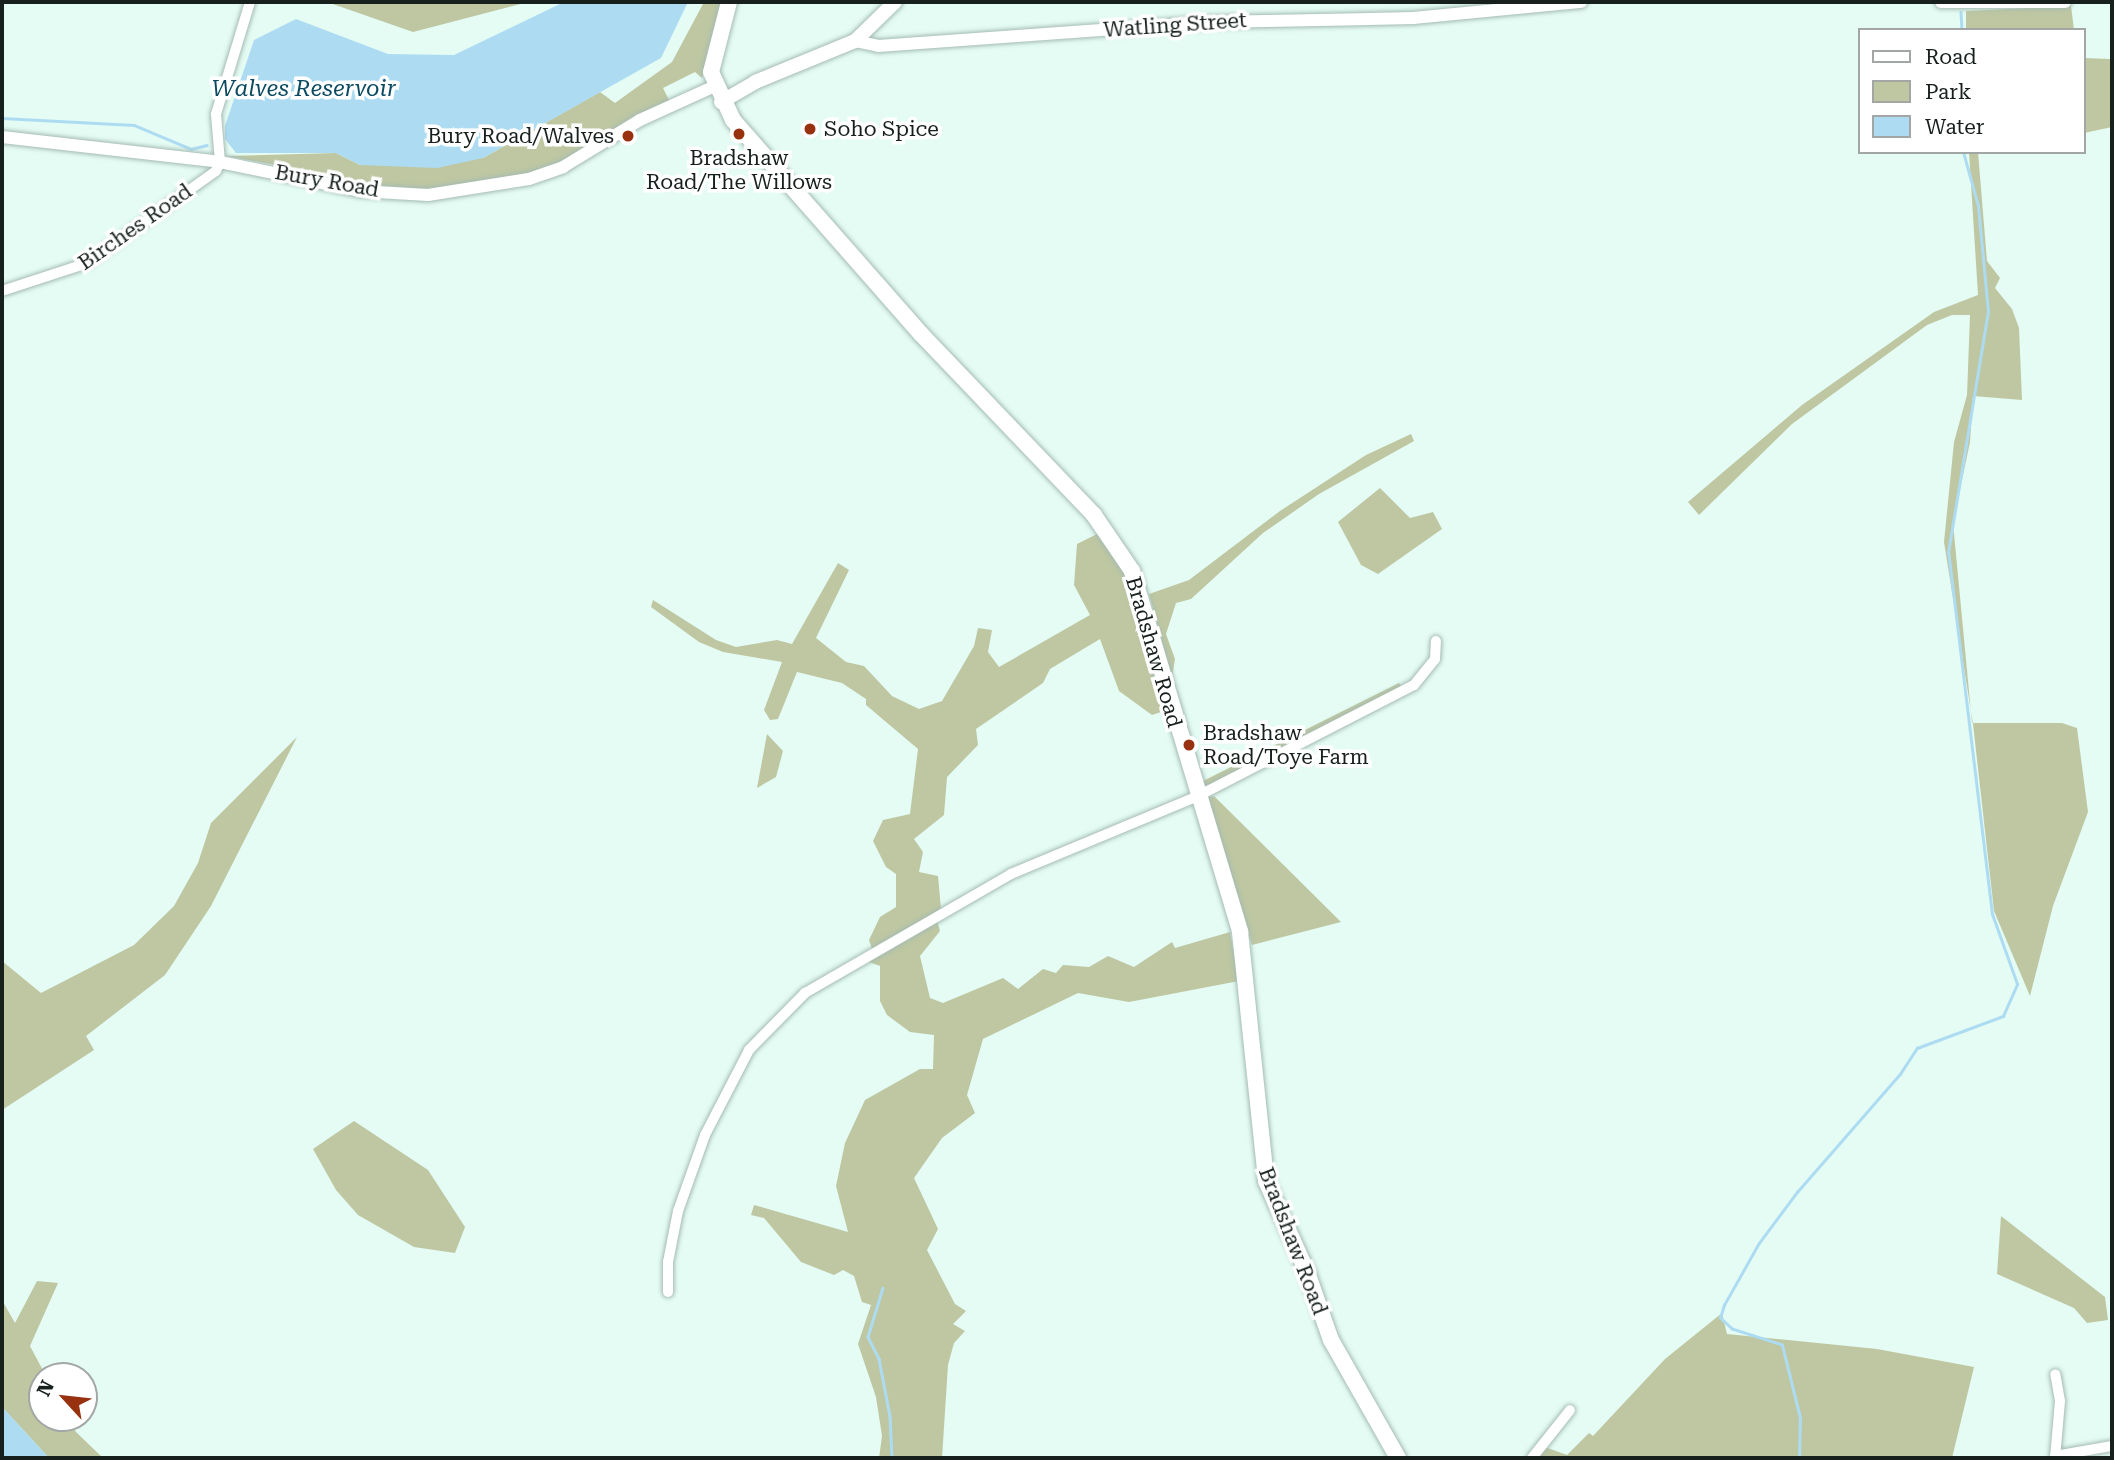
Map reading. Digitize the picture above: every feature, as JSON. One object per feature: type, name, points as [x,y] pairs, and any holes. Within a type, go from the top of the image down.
[{"type":"main road","points":[[715,86],[712,67],[729,2]]},
{"type":"main road","points":[[721,102],[755,82],[855,41],[895,2]]},
{"type":"main road","name":"Bradshaw Road","points":[[715,86],[721,102],[745,135],[912,324],[1115,541],[1138,589],[1196,797],[1244,950],[1266,1181],[1307,1272],[1331,1340],[1398,1458]]},
{"type":"street","points":[[220,162],[214,131],[216,114],[250,2]]},
{"type":"street","name":"Watling Street","points":[[855,41],[878,46],[1212,22],[1400,18],[1581,2]]},
{"type":"street","points":[[1941,2],[2065,2]]},
{"type":"street","name":"Bury Road","points":[[2,137],[220,162],[360,191],[441,193],[529,179],[563,167],[640,120],[715,86]]},
{"type":"street","name":"Birches Road","points":[[2,291],[87,263],[186,189],[210,177],[220,162]]},
{"type":"street","points":[[668,1292],[676,1221],[705,1135],[749,1050],[805,993],[1011,874],[1196,797],[1414,685],[1435,659],[1436,641]]},
{"type":"street","points":[[2055,1374],[2060,1401],[2055,1457],[2112,1446]]},
{"type":"street","points":[[1532,1458],[1570,1410]]},
{"type":"green space","points":[[327,2],[528,2],[413,32]]},
{"type":"green space","points":[[704,2],[721,2],[702,78],[695,72],[663,88],[670,102],[564,162],[529,175],[429,191],[362,187],[323,174],[227,156],[336,153],[360,165],[483,158],[600,92],[615,103],[672,62]]},
{"type":"green space","points":[[2112,5],[2112,127],[2086,133],[2086,58],[2110,59]]},
{"type":"green space","points":[[2071,6],[2074,28],[1966,28],[1966,11]]},
{"type":"green space","points":[[1969,154],[1978,154],[1987,261],[2000,278],[1995,288],[2012,309],[2019,328],[2022,400],[1973,396],[1970,442],[1953,523],[1971,710],[1944,542],[1954,442],[1967,395],[1970,315],[1952,315],[1927,325],[1792,424],[1699,515],[1688,502],[1802,405],[1934,312],[1978,295]]},
{"type":"green space","points":[[1411,434],[1414,441],[1319,494],[1263,533],[1191,599],[1176,603],[1166,634],[1175,659],[1172,677],[1149,594],[1189,580],[1280,511],[1366,455]]},
{"type":"green space","points":[[1380,488],[1410,518],[1433,512],[1442,529],[1378,574],[1361,565],[1338,522]]},
{"type":"green space","points":[[1099,533],[1124,573],[1164,711],[1152,715],[1119,691],[1100,639],[1050,669],[1043,683],[976,729],[978,745],[947,777],[944,815],[914,839],[923,852],[919,872],[938,876],[941,909],[872,949],[869,940],[880,917],[896,907],[896,874],[886,867],[873,841],[883,820],[910,814],[918,749],[866,705],[866,699],[842,683],[797,672],[778,719],[770,720],[764,710],[782,662],[723,652],[699,642],[651,607],[653,600],[716,640],[736,647],[777,640],[792,644],[838,563],[849,570],[816,638],[846,662],[864,666],[892,696],[919,709],[942,701],[974,646],[978,628],[992,630],[988,652],[999,667],[1090,615],[1074,585],[1077,544]]},
{"type":"green space","points":[[1399,683],[1402,687],[1205,789],[1203,781]]},
{"type":"green space","points":[[1973,723],[2062,723],[2077,728],[2088,812],[2053,906],[2030,996],[1994,911]]},
{"type":"green space","points":[[767,734],[783,751],[776,777],[757,788]]},
{"type":"green space","points":[[297,737],[211,906],[165,975],[86,1036],[94,1050],[2,1110],[2,961],[41,993],[134,945],[174,906],[198,863],[211,823]]},
{"type":"green space","points":[[1214,796],[1341,922],[1252,945],[1208,798]]},
{"type":"green space","points":[[937,920],[940,931],[920,956],[930,998],[943,1003],[1003,978],[1018,989],[1043,969],[1056,973],[1063,965],[1089,967],[1108,956],[1134,967],[1172,942],[1175,948],[1230,932],[1239,981],[1129,1002],[1078,993],[983,1039],[967,1095],[975,1113],[942,1138],[914,1178],[938,1229],[927,1250],[955,1304],[966,1311],[953,1324],[965,1331],[954,1343],[948,1365],[942,1458],[879,1458],[882,1436],[876,1397],[858,1344],[871,1305],[862,1302],[854,1276],[843,1270],[834,1275],[801,1262],[764,1218],[751,1215],[754,1205],[848,1232],[836,1186],[845,1143],[865,1100],[920,1069],[933,1069],[934,1035],[910,1032],[887,1015],[880,1001],[880,966],[866,961]]},
{"type":"green space","points":[[354,1121],[428,1170],[465,1227],[455,1253],[414,1247],[358,1215],[336,1190],[313,1149]]},
{"type":"green space","points":[[2001,1216],[2105,1297],[2108,1320],[2087,1323],[2074,1308],[1997,1274]]},
{"type":"green space","points":[[37,1281],[58,1283],[30,1346],[39,1362],[28,1362],[28,1432],[76,1432],[103,1458],[49,1458],[2,1407],[2,1300],[15,1323]]},
{"type":"green space","points":[[1722,1313],[1727,1334],[1877,1349],[1974,1367],[1952,1458],[1537,1458],[1545,1447],[1567,1455],[1589,1433],[1593,1436],[1665,1359]]},
{"type":"water","name":"Walves Reservoir","points":[[564,2],[688,2],[661,58],[483,158],[437,168],[360,165],[336,153],[236,153],[225,139],[225,126],[254,40],[296,19],[388,54],[454,55]]},
{"type":"water","points":[[2,1407],[49,1458],[2,1458]]},
{"type":"waterway","points":[[1961,12],[1962,28]]},
{"type":"waterway","points":[[2,118],[134,125],[191,149],[207,145]]},
{"type":"waterway","points":[[1799,1458],[1800,1418],[1782,1345],[1732,1329],[1720,1318],[1724,1305],[1759,1243],[1797,1192],[1900,1074],[1917,1048],[2003,1016],[2017,984],[1992,914],[1948,553],[1988,312],[1978,206],[1964,154]]},
{"type":"waterway","points":[[883,1288],[868,1337],[879,1359],[890,1416],[892,1458]]},
{"type":"place","name":"Soho Spice","points":[[810,129]]},
{"type":"place","name":"Bradshaw Road/The Willows","points":[[739,134]]},
{"type":"place","name":"Bury Road/Walves","points":[[628,136]]},
{"type":"place","name":"Bradshaw Road/Toye Farm","points":[[1189,745]]}]
